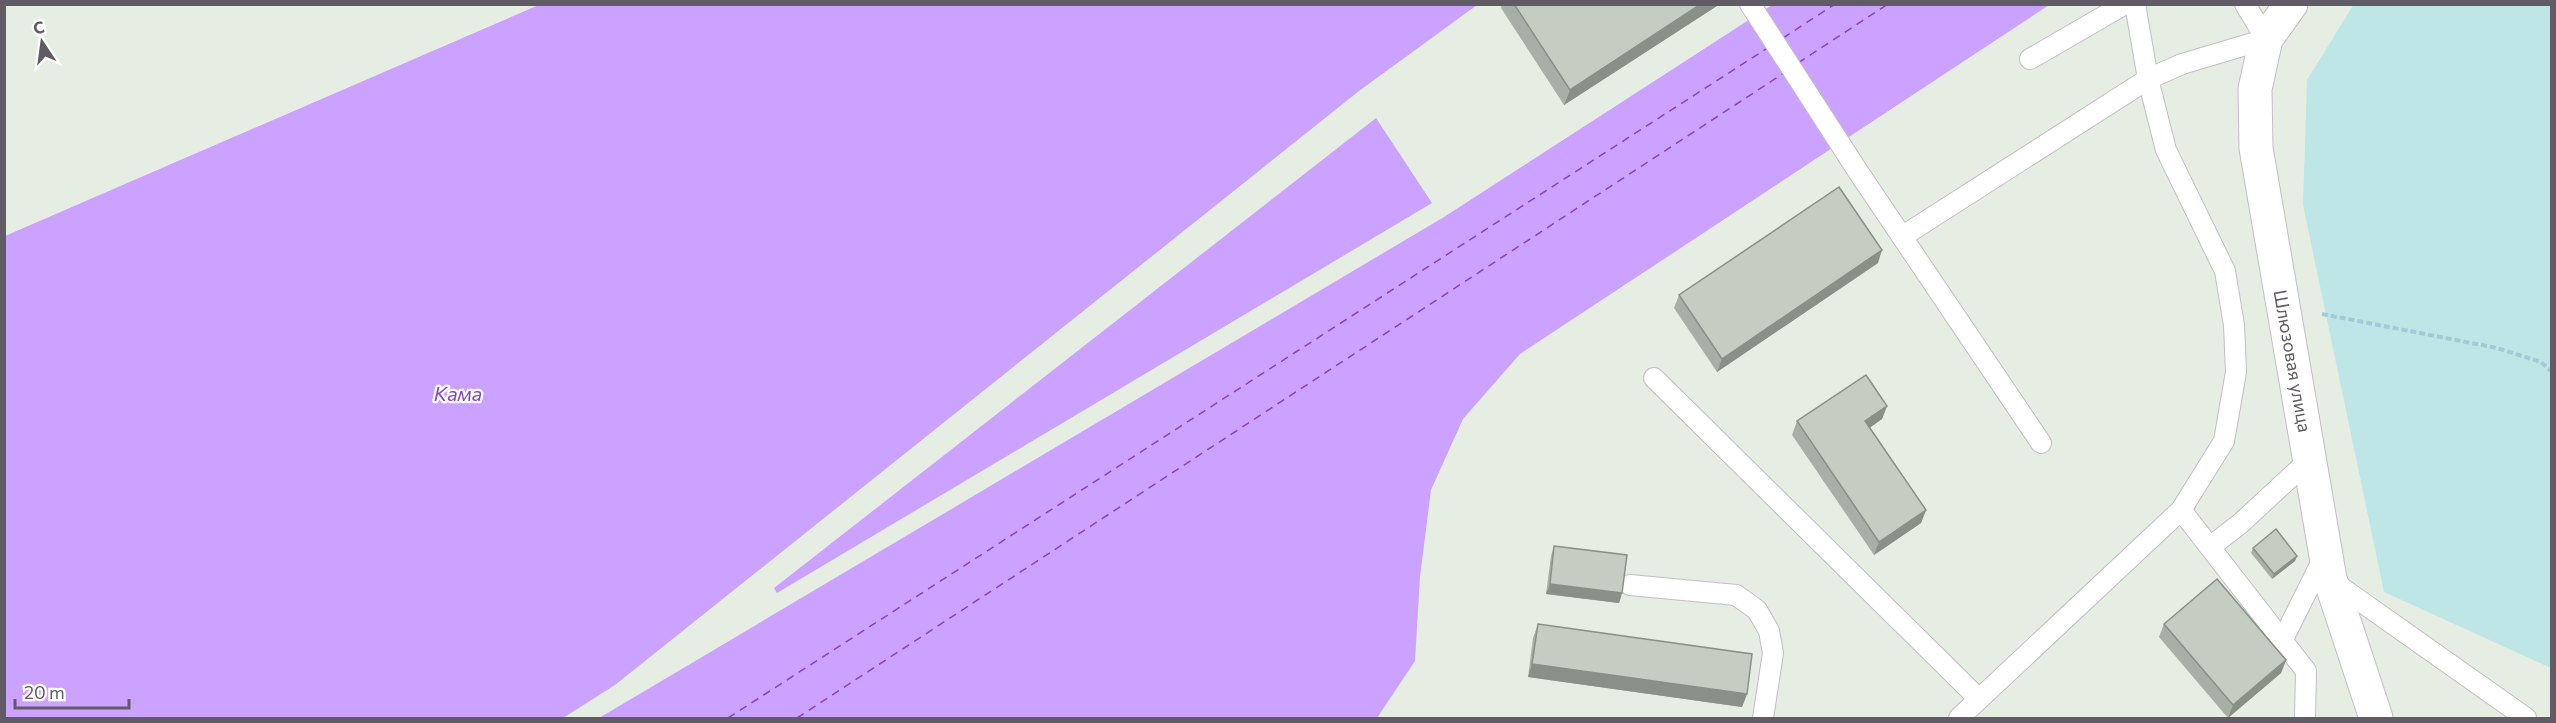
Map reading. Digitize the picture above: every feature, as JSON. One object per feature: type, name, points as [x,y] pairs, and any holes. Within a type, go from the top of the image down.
[{"type":"street","name":"Шлюзовая улица","points":[[2292,4],[2266,39],[2255,89],[2256,148],[2327,567],[2376,718]]},
{"type":"lane","points":[[1750,4],[1859,173],[2041,443]]},
{"type":"lane","points":[[2030,59],[2125,4]]},
{"type":"lane","points":[[1959,718],[2181,510],[2224,441],[2236,372],[2234,325],[2225,271],[2166,150],[2148,79],[2135,4]]},
{"type":"lane","points":[[1903,236],[2148,79],[2182,64],[2266,39],[2245,4]]},
{"type":"lane","points":[[1654,378],[1979,699]]},
{"type":"lane","points":[[2210,547],[2241,523],[2309,460]]},
{"type":"lane","points":[[2181,510],[2306,671],[2305,718]]},
{"type":"lane","points":[[2282,641],[2327,567],[2526,718]]},
{"type":"lane","points":[[1630,585],[1736,595],[1757,610],[1769,631],[1773,653],[1762,718]]},
{"type":"path","points":[[2283,307],[2497,348],[2541,362],[2552,372]]},
{"type":"shaded area","points":[[2354,4],[2551,5],[2551,668],[2384,592],[2303,205],[2307,80]]},
{"type":"water","name":"Кама","points":[[541,4],[1477,5],[1359,91],[615,685],[563,718],[5,718],[5,236]]},
{"type":"water","points":[[1772,5],[2049,5],[1520,354],[1463,419],[1431,490],[1420,577],[1415,661],[1377,718],[599,718],[1444,217]]},
{"type":"water","points":[[1376,118],[1432,203],[777,593],[774,588]]},
{"type":"building","points":[[1514,4],[1701,4],[1570,90]]},
{"type":"building","points":[[1839,187],[1882,250],[1722,359],[1679,295]]},
{"type":"building","points":[[1866,375],[1887,406],[1865,421],[1926,510],[1879,542],[1797,421]]},
{"type":"building","points":[[2276,529],[2297,556],[2274,574],[2253,548]]},
{"type":"building","points":[[1554,546],[1627,555],[1622,593],[1550,584]]},
{"type":"building","points":[[2217,579],[2286,660],[2233,705],[2164,624]]},
{"type":"building","points":[[1538,624],[1752,654],[1747,694],[1532,664]]},
{"type":"ferry route","points":[[1783,38],[1835,4]]},
{"type":"ferry route","points":[[1798,63],[1888,4]]},
{"type":"ferry route","points":[[728,718],[1769,47]]},
{"type":"ferry route","points":[[797,718],[1784,73]]}]
